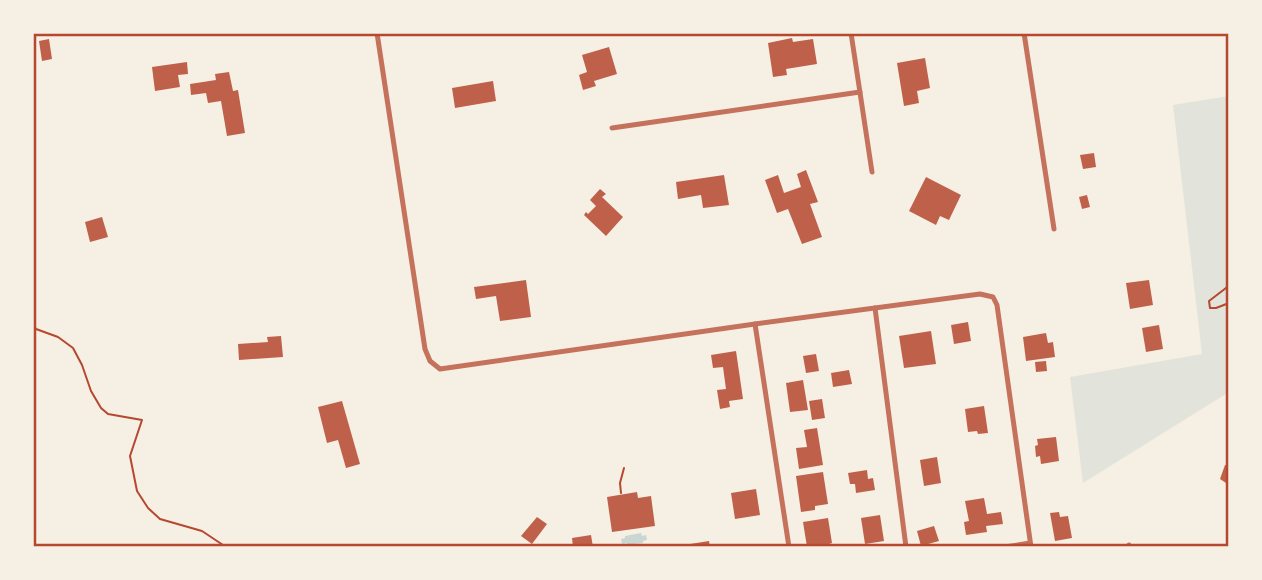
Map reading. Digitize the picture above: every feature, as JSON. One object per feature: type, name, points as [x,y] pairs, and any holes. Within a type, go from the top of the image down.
[{"type":"street","points":[[377,33],[425,349],[430,361],[440,369],[980,294],[993,297],[997,305],[1030,545],[1005,547]]},
{"type":"street","points":[[851,33],[872,172]]},
{"type":"street","points":[[1024,33],[1054,229]]},
{"type":"street","points":[[612,128],[860,92]]},
{"type":"street","points":[[874,308],[906,547]]},
{"type":"street","points":[[755,324],[789,547]]},
{"type":"path","points":[[1229,283],[1209,301],[1210,308],[1229,303]]},
{"type":"path","points":[[33,324],[36,329],[58,337],[73,348],[101,408],[108,414],[142,420],[130,456],[136,491],[148,508],[160,519],[202,531],[226,547]]},
{"type":"path","points":[[621,493],[620,483],[624,468]]},
{"type":"shaded area","points":[[1229,96],[1229,392],[1083,483],[1070,377],[1202,354],[1173,105]]},
{"type":"shaded area","points":[[641,533],[642,536],[646,535],[647,540],[643,543],[622,544],[621,539],[625,536]]},
{"type":"building","points":[[792,38],[793,42],[813,39],[817,64],[786,69],[787,75],[773,77],[768,43]]},
{"type":"building","points":[[49,39],[52,59],[42,61],[39,41]]},
{"type":"building","points":[[609,47],[617,74],[594,81],[596,86],[583,90],[579,75],[587,72],[582,55]]},
{"type":"building","points":[[925,58],[930,88],[917,91],[919,103],[904,106],[897,63]]},
{"type":"building","points":[[187,62],[188,74],[178,75],[180,87],[155,91],[152,67]]},
{"type":"building","points":[[229,72],[233,91],[238,90],[245,133],[227,136],[221,101],[208,103],[206,93],[191,95],[190,84],[216,80],[215,74]]},
{"type":"building","points":[[493,81],[496,101],[455,108],[452,88]]},
{"type":"building","points":[[1094,153],[1096,167],[1083,169],[1080,155]]},
{"type":"building","points":[[806,170],[818,202],[810,204],[822,237],[802,244],[788,209],[777,213],[765,180],[778,175],[784,193],[801,187],[797,174]]},
{"type":"building","points":[[724,175],[729,205],[703,208],[701,195],[678,199],[676,182]]},
{"type":"building","points":[[926,177],[961,195],[949,220],[940,216],[936,225],[909,211]]},
{"type":"building","points":[[600,189],[606,194],[602,197],[623,217],[606,236],[584,215],[596,206],[590,200]]},
{"type":"building","points":[[1087,195],[1090,207],[1082,209],[1079,197]]},
{"type":"building","points":[[102,217],[108,237],[90,242],[85,222]]},
{"type":"building","points":[[526,280],[531,317],[500,321],[496,296],[476,299],[474,287]]},
{"type":"building","points":[[1149,280],[1153,305],[1130,309],[1126,283]]},
{"type":"building","points":[[968,322],[971,341],[954,344],[951,325]]},
{"type":"building","points":[[1159,325],[1163,349],[1146,352],[1142,328]]},
{"type":"building","points":[[931,331],[936,364],[904,368],[899,336]]},
{"type":"building","points":[[1046,333],[1048,343],[1053,342],[1055,357],[1026,361],[1023,337]]},
{"type":"building","points":[[281,336],[283,357],[239,360],[238,344],[268,342],[267,337]]},
{"type":"building","points":[[736,351],[743,399],[729,401],[730,407],[720,409],[717,390],[726,389],[723,367],[713,368],[711,355]]},
{"type":"building","points":[[816,354],[819,371],[806,373],[803,356]]},
{"type":"building","points":[[1046,361],[1047,371],[1036,372],[1035,362]]},
{"type":"building","points":[[849,370],[852,384],[833,387],[831,373]]},
{"type":"building","points":[[803,380],[808,410],[790,412],[786,383]]},
{"type":"building","points":[[822,399],[825,418],[812,420],[809,401]]},
{"type":"building","points":[[342,401],[360,464],[346,468],[338,440],[327,443],[318,407]]},
{"type":"building","points":[[984,406],[988,433],[968,432],[965,409]]},
{"type":"building","points":[[817,428],[823,465],[799,469],[796,448],[807,447],[804,430]]},
{"type":"building","points":[[1056,437],[1059,461],[1041,464],[1040,456],[1036,457],[1037,439]]},
{"type":"building","points":[[937,457],[941,483],[924,486],[920,460]]},
{"type":"building","points":[[1225,465],[1229,465],[1229,485],[1220,479]]},
{"type":"building","points":[[867,470],[868,479],[873,478],[875,490],[856,493],[855,484],[850,484],[848,473]]},
{"type":"building","points":[[823,472],[828,504],[801,512],[796,476]]},
{"type":"building","points":[[756,489],[760,515],[735,519],[731,493]]},
{"type":"building","points":[[637,492],[638,498],[651,496],[655,526],[612,532],[607,497]]},
{"type":"building","points":[[984,498],[987,514],[1001,512],[1003,524],[986,526],[987,532],[966,535],[964,522],[969,521],[965,501]]},
{"type":"building","points":[[1059,512],[1060,517],[1068,516],[1072,538],[1055,541],[1050,513]]},
{"type":"building","points":[[880,515],[884,541],[865,544],[861,518]]},
{"type":"building","points":[[537,517],[547,524],[532,544],[521,536]]},
{"type":"building","points":[[828,518],[832,543],[829,547],[807,547],[803,522]]},
{"type":"building","points":[[934,526],[939,541],[921,546],[917,531]]},
{"type":"building","points":[[591,535],[593,547],[573,547],[572,538]]},
{"type":"building","points":[[709,541],[710,547],[684,545]]}]
